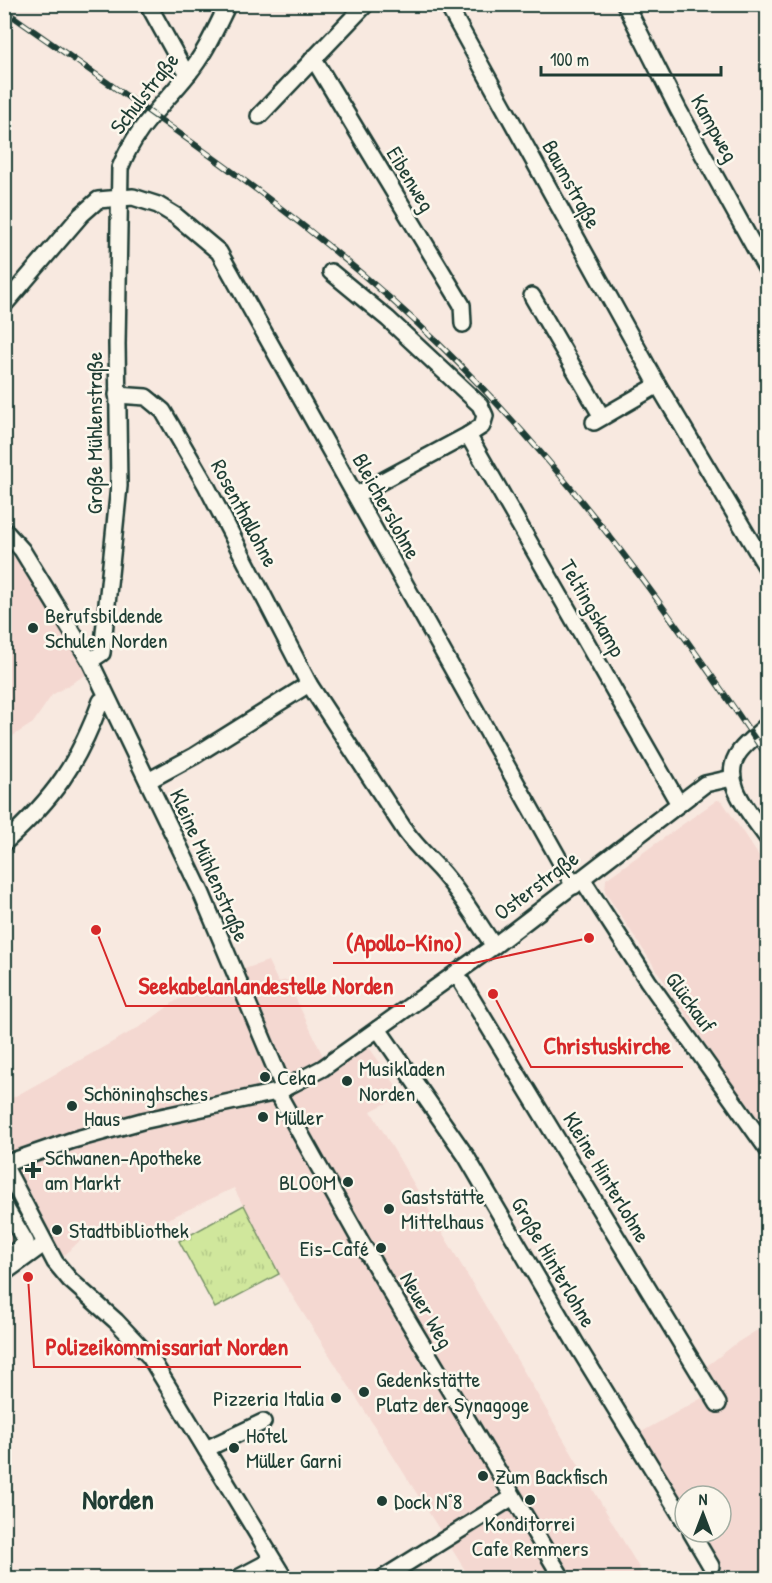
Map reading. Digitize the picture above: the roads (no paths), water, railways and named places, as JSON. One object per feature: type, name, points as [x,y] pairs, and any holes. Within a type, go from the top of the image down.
[{"type":"street","points":[[148,4],[182,66],[189,73]]},
{"type":"street","name":"Schulstraße","points":[[119,198],[118,178],[126,152],[150,114],[189,73],[228,4]]},
{"type":"street","points":[[259,116],[366,4]]},
{"type":"street","name":"Baumstraße","points":[[447,4],[658,385],[768,570]]},
{"type":"street","name":"Kampweg","points":[[625,4],[678,108],[768,272]]},
{"type":"street","name":"Eibenweg","points":[[313,58],[462,304],[463,324]]},
{"type":"street","name":"Bleicherslohne","points":[[119,198],[133,197],[158,205],[176,216],[219,252],[578,883]]},
{"type":"street","points":[[4,305],[94,202],[119,198]]},
{"type":"street","name":"Große Mühlenstraße","points":[[90,661],[102,652],[119,486],[117,395],[119,198]]},
{"type":"street","points":[[331,272],[388,319],[480,405],[485,416],[482,426],[468,435],[356,495]]},
{"type":"street","points":[[532,296],[598,420],[658,385]]},
{"type":"street","name":"Rosenthallohne","points":[[117,395],[146,397],[163,411],[206,485],[309,684],[406,832],[421,853],[439,869],[454,888],[494,945]]},
{"type":"street","name":"Teltingskamp","points":[[468,435],[679,804]]},
{"type":"street","points":[[4,530],[22,550],[90,661]]},
{"type":"street","name":"Kleine Mühlenstraße","points":[[90,661],[201,892],[281,1091]]},
{"type":"street","points":[[148,780],[194,756],[309,684]]},
{"type":"street","points":[[4,843],[51,798],[65,779],[92,726],[101,701],[107,698]]},
{"type":"street","points":[[92,726],[101,727],[118,720]]},
{"type":"street","points":[[768,724],[740,751],[734,764],[732,778],[741,798],[768,839]]},
{"type":"street","name":"Osterstraße","points":[[4,1165],[73,1140],[130,1124],[281,1091],[323,1068],[456,973],[578,883],[705,783],[732,778]]},
{"type":"street","name":"Glückauf","points":[[578,883],[768,1150]]},
{"type":"street","name":"Kleine Hinterlohne","points":[[456,973],[718,1404]]},
{"type":"street","name":"Große Hinterlohne","points":[[378,1029],[466,1156],[576,1344],[673,1502]]},
{"type":"street","name":"Neuer Weg","points":[[281,1091],[361,1242],[562,1578]]},
{"type":"street","points":[[4,1165],[44,1244],[70,1280],[116,1321],[150,1357],[284,1578]]},
{"type":"street","points":[[4,1205],[26,1242],[4,1261]]},
{"type":"street","points":[[4,1273],[44,1244]]},
{"type":"street","points":[[206,1449],[263,1422]]},
{"type":"street","points":[[383,1578],[513,1497]]},
{"type":"street","points":[[699,1544],[711,1566]]},
{"type":"street","points":[[238,1578],[272,1560]]},
{"type":"railway","points":[[4,10],[228,168],[283,210],[336,252],[438,343],[486,391],[614,542],[692,647],[768,758]]},
{"type":"place","name":"Berufsbildende Schulen Norden","points":[[33,628]]},
{"type":"place","name":"Seekabelanlandestelle Norden","points":[[96,930]]},
{"type":"place","name":"(Apollo-Kino)","points":[[589,938]]},
{"type":"place","name":"Christuskirche","points":[[493,994]]},
{"type":"place","name":"Ceka","points":[[265,1077]]},
{"type":"place","name":"Musikladen Norden","points":[[347,1081]]},
{"type":"place","name":"Schöninghsches Haus","points":[[72,1106]]},
{"type":"place","name":"Müller","points":[[263,1117]]},
{"type":"place","name":"Schwanen-Apotheke am Markt","points":[[33,1170]]},
{"type":"place","name":"BLOOM","points":[[348,1182]]},
{"type":"place","name":"Gaststätte Mittelhaus","points":[[389,1209]]},
{"type":"place","name":"Stadtbibliothek","points":[[57,1230]]},
{"type":"place","name":"Eis-Café","points":[[381,1248]]},
{"type":"place","name":"Polizeikommissariat Norden","points":[[28,1277]]},
{"type":"place","name":"Gedenkstätte Platz der Synagoge","points":[[364,1392]]},
{"type":"place","name":"Pizzeria Italia","points":[[336,1398]]},
{"type":"place","name":"Hotel Müller Garni","points":[[234,1448]]},
{"type":"place","name":"Zum Backfisch","points":[[483,1476]]},
{"type":"place","name":"Konditorrei Cafe Remmers","points":[[530,1500]]},
{"type":"place","name":"Dock N°8","points":[[382,1501]]},
{"type":"district","name":"Norden","points":[[118,1499]]}]
